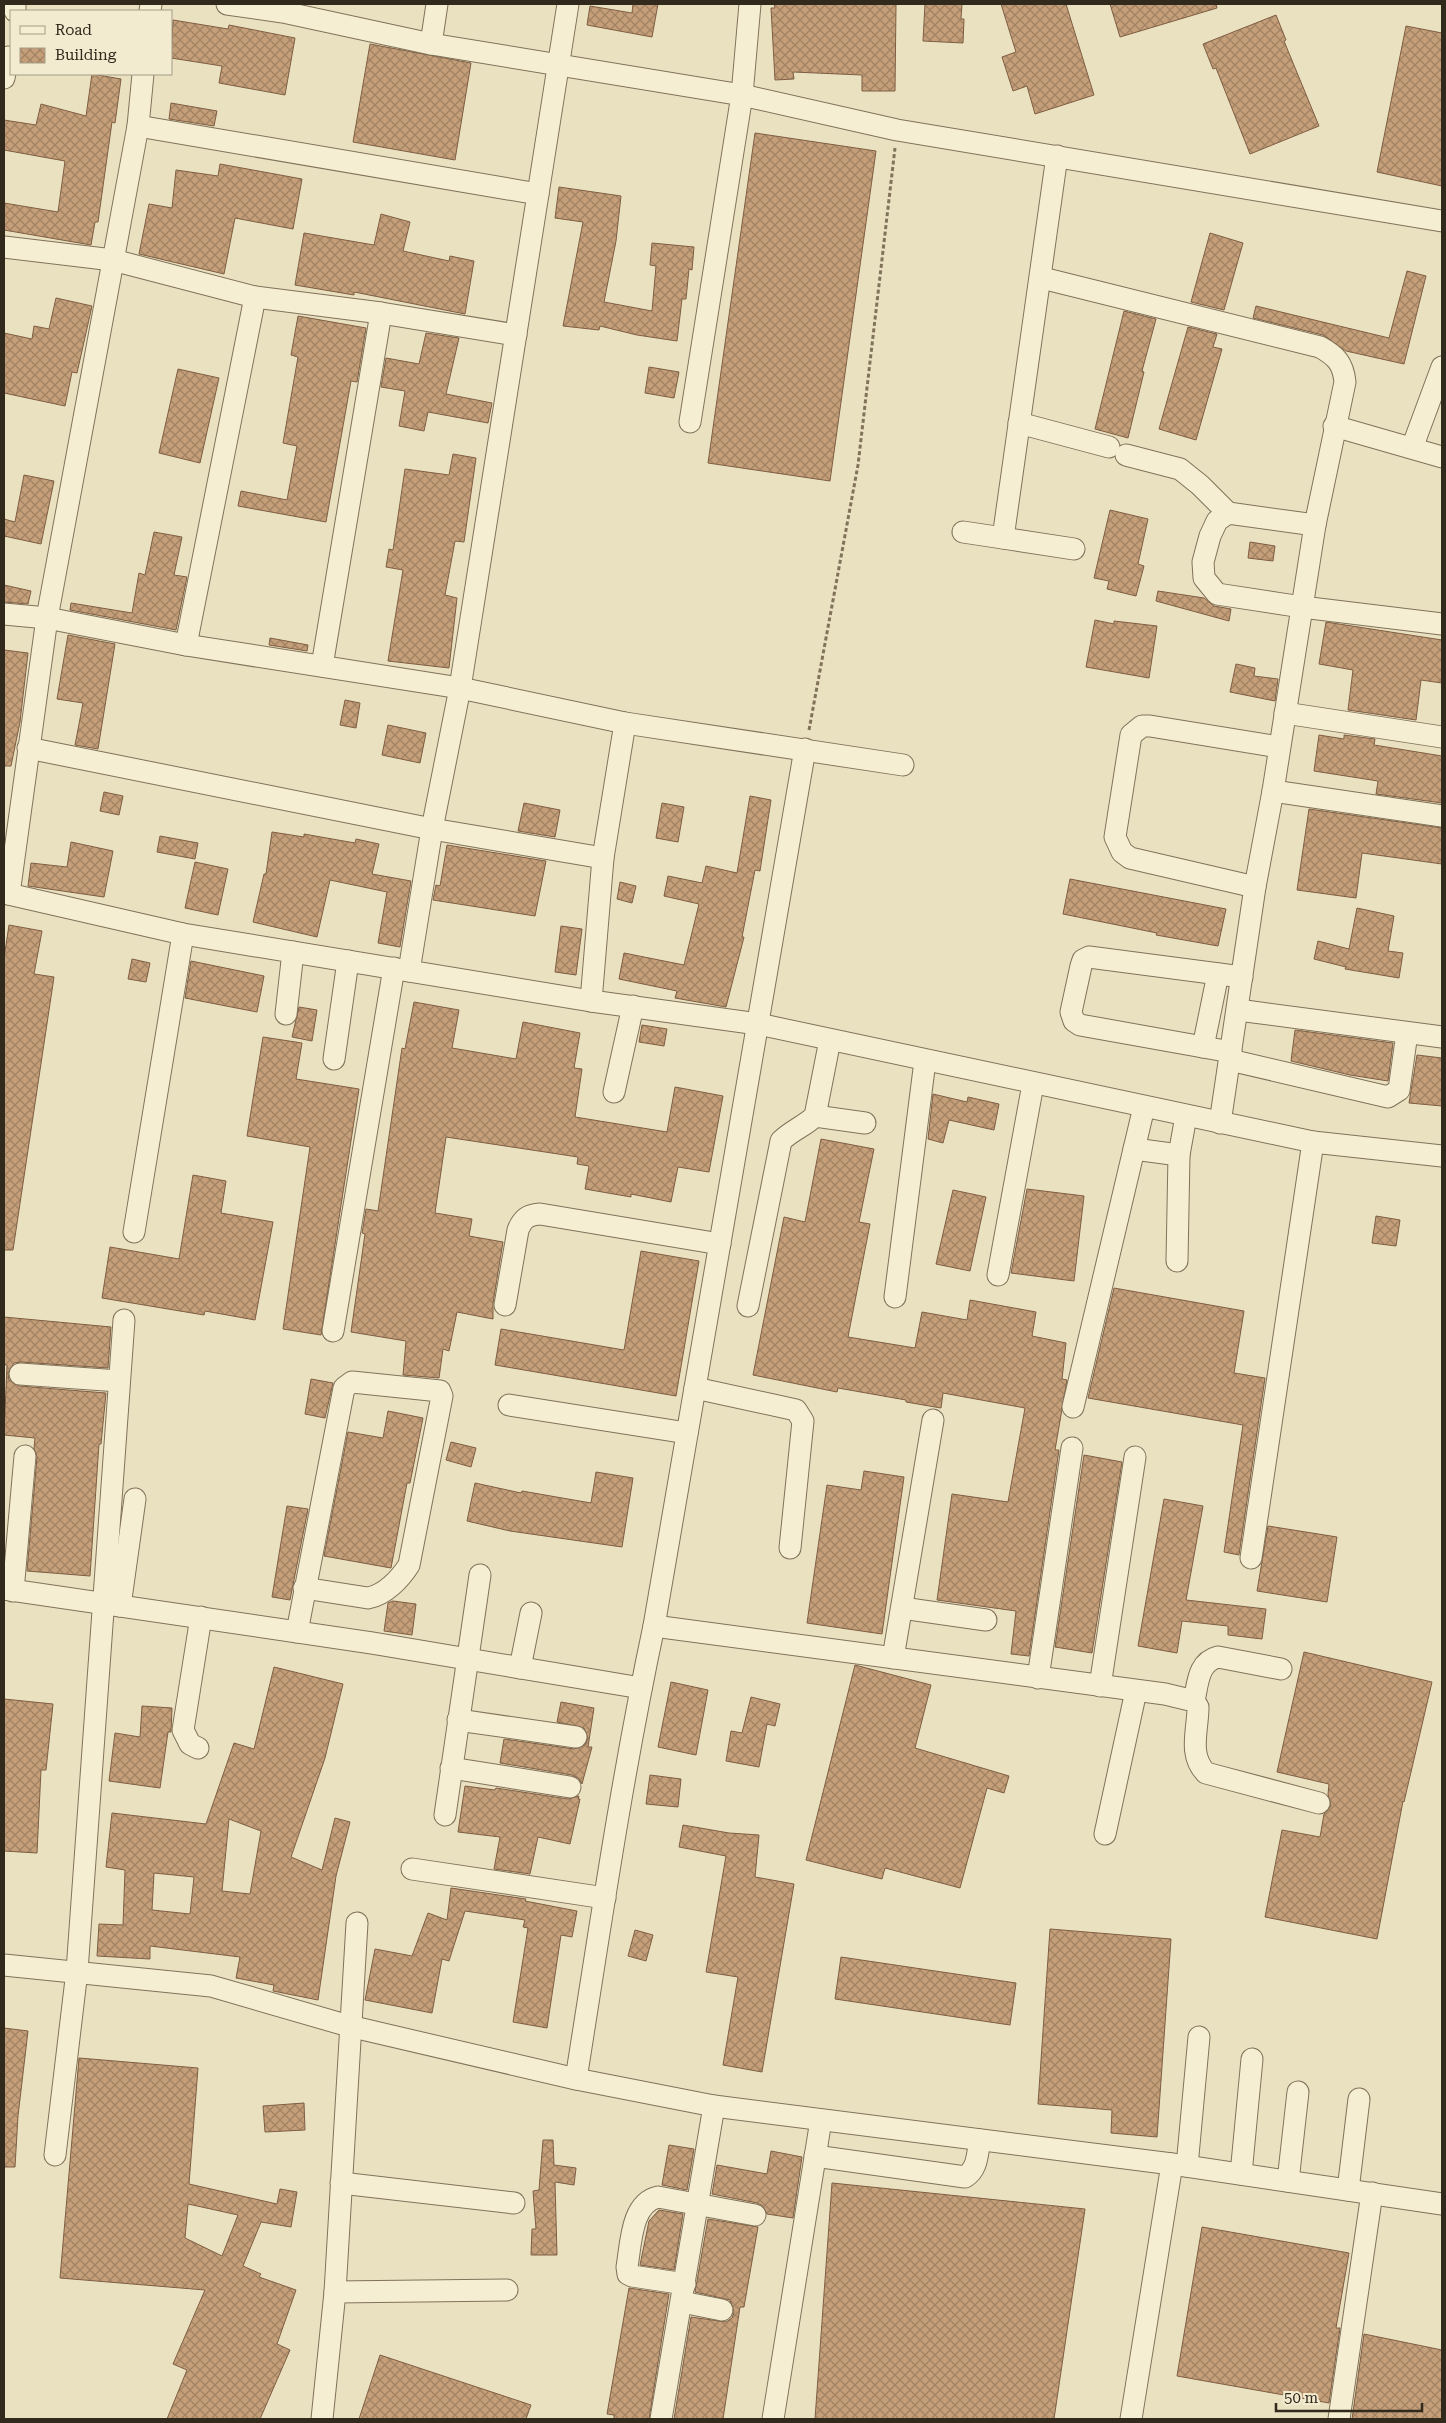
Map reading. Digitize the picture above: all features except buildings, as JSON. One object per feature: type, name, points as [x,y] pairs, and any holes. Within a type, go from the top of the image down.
[{"type":"street","points":[[227,4],[284,8],[431,44],[742,95],[897,130],[1442,220]]},
{"type":"street","points":[[431,44],[437,4]]},
{"type":"street","points":[[333,1331],[401,970],[460,688],[568,4]]},
{"type":"street","points":[[690,422],[742,95],[750,4]]},
{"type":"street","points":[[4,78],[8,57]]},
{"type":"street","points":[[143,75],[138,126],[47,618],[7,894],[183,934],[591,1001],[758,1024],[1313,1142],[1442,1156]]},
{"type":"street","points":[[138,126],[538,194]]},
{"type":"street","points":[[1003,538],[1042,278],[1057,156]]},
{"type":"street","points":[[4,247],[112,260],[255,297],[381,313],[516,336]]},
{"type":"street","points":[[1042,278],[1320,347],[1335,356],[1343,367],[1345,382],[1334,426],[1315,525],[1273,791],[1255,887],[1220,1123]]},
{"type":"street","points":[[186,645],[255,297]]},
{"type":"street","points":[[322,666],[381,313]]},
{"type":"street","points":[[1412,448],[1442,367]]},
{"type":"street","points":[[1019,423],[1180,469],[1200,485],[1228,513],[1315,525]]},
{"type":"street","points":[[1334,426],[1442,457]]},
{"type":"street","points":[[1228,513],[1217,521],[1210,536],[1203,562],[1204,578],[1210,588],[1217,594],[1302,607],[1442,624]]},
{"type":"street","points":[[963,532],[1074,549]]},
{"type":"street","points":[[4,614],[47,618],[186,645],[460,688],[625,723],[903,765]]},
{"type":"street","points":[[1284,713],[1442,737]]},
{"type":"street","points":[[591,1001],[604,858],[625,723]]},
{"type":"street","points":[[1255,887],[1130,858],[1122,852],[1115,838],[1131,735],[1135,729],[1142,726],[1150,726],[1279,747]]},
{"type":"street","points":[[28,748],[432,829],[604,858]]},
{"type":"street","points":[[576,2079],[604,1898],[641,1688],[654,1626],[805,749]]},
{"type":"street","points":[[1273,791],[1442,816]]},
{"type":"street","points":[[134,1232],[183,934]]},
{"type":"street","points":[[286,1014],[294,952]]},
{"type":"street","points":[[1242,977],[1089,957],[1083,960],[1081,966],[1071,1012],[1074,1021],[1080,1025],[1203,1047],[1230,1056],[1388,1097],[1399,1090],[1407,1033]]},
{"type":"street","points":[[334,1059],[348,961]]},
{"type":"street","points":[[1203,1047],[1218,974]]},
{"type":"street","points":[[614,1092],[632,1006]]},
{"type":"street","points":[[1238,1010],[1442,1038]]},
{"type":"street","points":[[748,1306],[781,1141],[790,1132],[808,1123],[815,1116],[830,1040]]},
{"type":"street","points":[[896,1298],[925,1061]]},
{"type":"street","points":[[998,1275],[1033,1084]]},
{"type":"street","points":[[1073,1407],[1144,1106]]},
{"type":"street","points":[[815,1116],[866,1123]]},
{"type":"street","points":[[1177,1261],[1180,1155],[1186,1116]]},
{"type":"street","points":[[1251,1558],[1313,1142]]},
{"type":"street","points":[[1134,1149],[1180,1155]]},
{"type":"street","points":[[505,1305],[518,1230],[522,1221],[529,1215],[540,1214],[720,1244]]},
{"type":"street","points":[[55,2155],[77,1971],[111,1605],[119,1381],[124,1320]]},
{"type":"street","points":[[20,1374],[119,1381]]},
{"type":"street","points":[[297,1632],[304,1588],[344,1388],[347,1383],[352,1382],[440,1391],[442,1396],[409,1565],[402,1577],[377,1596],[368,1598],[304,1588]]},
{"type":"street","points":[[695,1388],[796,1410],[800,1414],[803,1421],[790,1548]]},
{"type":"street","points":[[509,1405],[687,1434]]},
{"type":"street","points":[[893,1658],[933,1420]]},
{"type":"street","points":[[1038,1678],[1072,1448]]},
{"type":"street","points":[[24,1456],[8,1590],[297,1632],[641,1688]]},
{"type":"street","points":[[1100,1686],[1134,1457]]},
{"type":"street","points":[[111,1605],[135,1499]]},
{"type":"street","points":[[444,1815],[480,1575]]},
{"type":"street","points":[[902,1608],[986,1620]]},
{"type":"street","points":[[520,1668],[531,1613]]},
{"type":"street","points":[[198,1748],[190,1744],[183,1730],[200,1618]]},
{"type":"street","points":[[654,1626],[1165,1694],[1194,1701],[1198,1707],[1196,1757],[1199,1766],[1206,1773],[1319,1803]]},
{"type":"street","points":[[1194,1701],[1202,1667],[1209,1659],[1218,1658],[1280,1669]]},
{"type":"street","points":[[1105,1834],[1136,1691]]},
{"type":"street","points":[[458,1720],[576,1737]]},
{"type":"street","points":[[451,1768],[570,1787]]},
{"type":"street","points":[[412,1869],[604,1898]]},
{"type":"street","points":[[322,2419],[336,2292],[349,2026],[357,1923]]},
{"type":"street","points":[[4,1965],[210,1986],[349,2026],[576,2079],[714,2106],[1179,2165],[1442,2204]]},
{"type":"street","points":[[1131,2419],[1179,2165],[1199,2037]]},
{"type":"street","points":[[1241,2174],[1252,2059]]},
{"type":"street","points":[[1288,2181],[1298,2092]]},
{"type":"street","points":[[1348,2190],[1359,2098]]},
{"type":"street","points":[[661,2419],[714,2106]]},
{"type":"street","points":[[773,2419],[821,2120]]},
{"type":"street","points":[[815,2156],[965,2177],[972,2173],[975,2167],[980,2140]]},
{"type":"street","points":[[341,2183],[514,2203]]},
{"type":"street","points":[[1339,2419],[1372,2193]]},
{"type":"street","points":[[722,2310],[683,2293],[628,2274],[627,2267],[638,2214],[643,2204],[649,2199],[658,2197],[755,2215]]},
{"type":"street","points":[[336,2292],[507,2290]]},
{"type":"path","points":[[805,749],[858,465],[897,130]]}]
